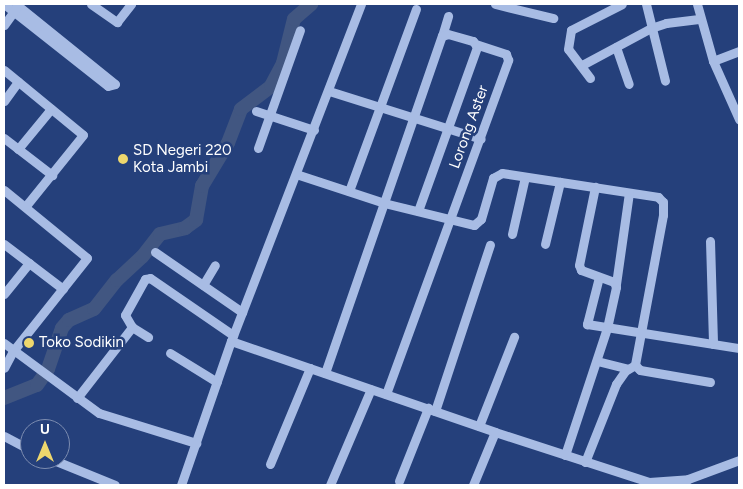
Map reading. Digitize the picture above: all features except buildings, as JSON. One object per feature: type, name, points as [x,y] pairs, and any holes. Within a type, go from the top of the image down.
[{"type":"street","points":[[4,4],[17,6],[115,84],[108,86],[17,6]]},
{"type":"street","points":[[91,4],[117,22],[131,4]]},
{"type":"street","points":[[181,485],[232,338],[314,130],[361,4]]},
{"type":"street","points":[[495,4],[532,8],[553,18]]},
{"type":"street","points":[[590,78],[568,49],[571,30],[622,4]]},
{"type":"street","points":[[646,4],[665,81]]},
{"type":"street","points":[[696,4],[713,61],[739,119]]},
{"type":"street","points":[[4,25],[17,6]]},
{"type":"street","points":[[349,192],[416,8]]},
{"type":"street","points":[[325,373],[448,16]]},
{"type":"street","points":[[582,65],[651,28],[666,23],[699,19]]},
{"type":"street","points":[[258,148],[300,30]]},
{"type":"street","points":[[418,211],[476,44],[448,34],[442,36]]},
{"type":"street","name":"Lorong Aster","points":[[386,394],[449,219],[481,139],[508,60],[506,54],[496,49],[476,44]]},
{"type":"street","points":[[616,47],[629,84]]},
{"type":"street","points":[[713,61],[739,51]]},
{"type":"street","points":[[4,70],[83,135],[25,207]]},
{"type":"street","points":[[4,101],[18,82]]},
{"type":"street","points":[[329,90],[481,139]]},
{"type":"street","points":[[18,149],[52,109]]},
{"type":"street","points":[[256,111],[314,130]]},
{"type":"street","points":[[4,138],[52,175]]},
{"type":"street","points":[[296,174],[384,203],[474,225],[481,219],[493,178],[502,173],[658,197],[663,202],[658,246],[632,367],[616,384],[585,462]]},
{"type":"street","points":[[512,234],[525,177]]},
{"type":"street","points":[[545,244],[560,182]]},
{"type":"street","points":[[595,187],[579,265],[581,270],[616,284]]},
{"type":"street","points":[[4,190],[86,254],[86,262],[13,350],[4,368]]},
{"type":"street","points":[[566,455],[607,328],[616,284],[629,193]]},
{"type":"street","points":[[710,241],[713,344]]},
{"type":"street","points":[[4,244],[63,289]]},
{"type":"street","points":[[399,481],[431,410],[490,245]]},
{"type":"street","points":[[155,252],[242,312]]},
{"type":"street","points":[[4,294],[29,263]]},
{"type":"street","points":[[203,285],[215,265]]},
{"type":"street","points":[[599,277],[586,322],[607,328],[739,348]]},
{"type":"street","points":[[148,337],[132,327],[126,319],[126,312],[145,279],[150,278],[232,338],[310,368],[636,480],[662,483],[688,480],[739,460]]},
{"type":"street","points":[[77,398],[132,327]]},
{"type":"street","points":[[479,426],[514,337]]},
{"type":"street","points":[[4,344],[99,414],[196,443]]},
{"type":"street","points":[[170,353],[217,382]]},
{"type":"street","points":[[597,361],[710,382]]},
{"type":"street","points":[[270,464],[310,368]]},
{"type":"street","points":[[330,485],[371,389]]},
{"type":"street","points":[[473,485],[495,432]]},
{"type":"street","points":[[4,436],[20,445]]},
{"type":"street","points":[[70,467],[115,485]]},
{"type":"waterway","points":[[4,398],[37,385],[48,369],[62,328],[69,320],[94,309],[117,280],[142,257],[160,234],[185,228],[196,220],[202,186],[228,143],[241,109],[271,86],[283,63],[294,19],[311,4]]},
{"type":"place","name":"SD Negeri 220 Kota Jambi","points":[[123,159]]},
{"type":"place","name":"Toko Sodikin","points":[[29,343]]}]
